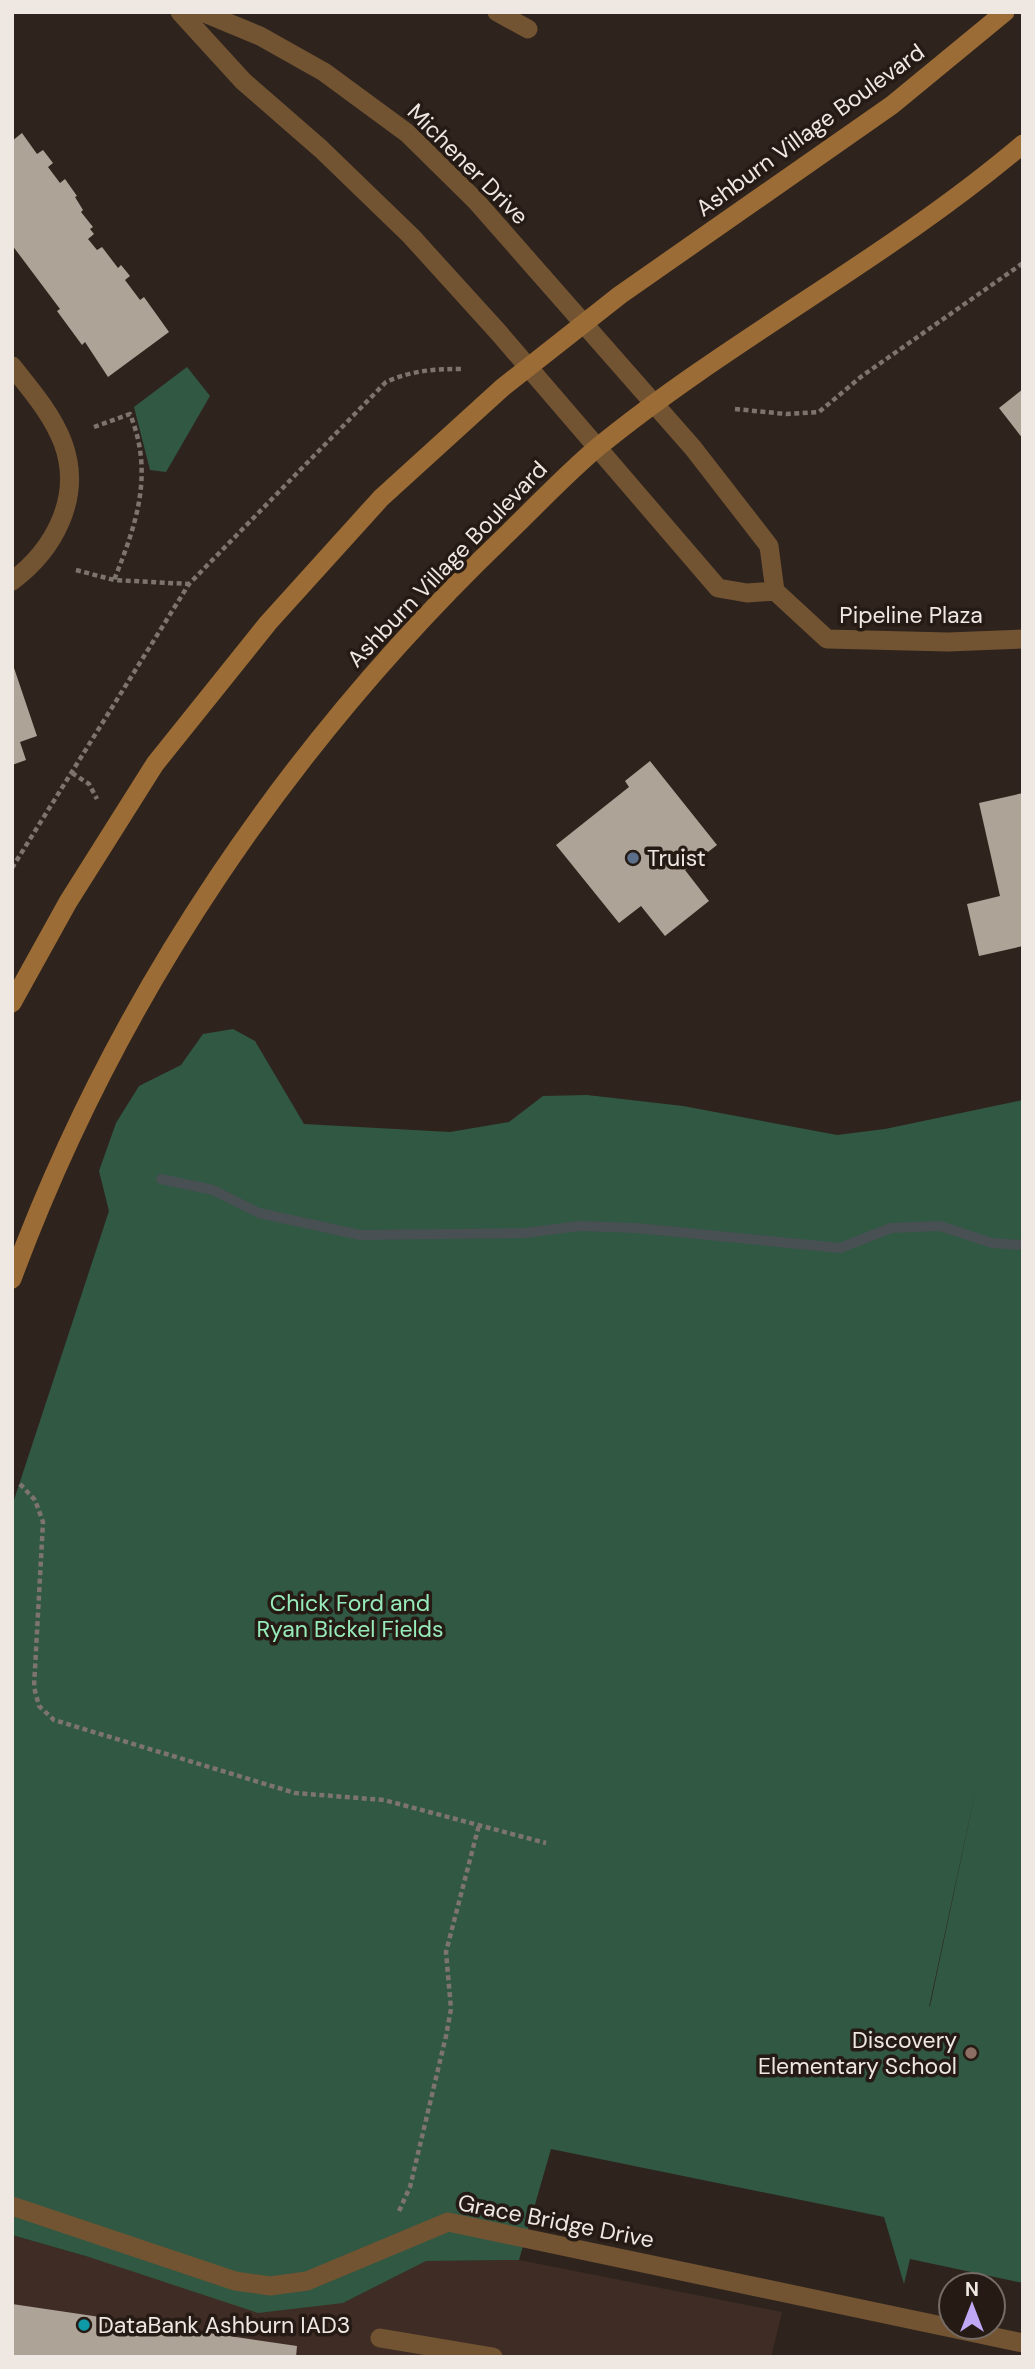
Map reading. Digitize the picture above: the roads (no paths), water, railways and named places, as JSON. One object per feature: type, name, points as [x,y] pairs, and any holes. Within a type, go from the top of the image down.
[{"type":"main road","name":"Ashburn Village Boulevard","points":[[12,1003],[68,902],[155,764],[268,623],[381,498],[502,388],[584,324],[892,105],[1005,12]]},
{"type":"main road","name":"Ashburn Village Boulevard","points":[[12,1279],[76,1128],[120,1038],[243,839],[322,732],[422,618],[598,448],[914,227],[1023,144]]},
{"type":"street","points":[[180,12],[243,81],[321,149],[411,236],[530,368],[718,588],[747,593],[775,591],[769,546],[657,405]]},
{"type":"street","name":"Michener Drive","points":[[202,12],[260,36],[324,72],[407,133],[476,201],[657,405]]},
{"type":"street","points":[[497,12],[528,29]]},
{"type":"street","points":[[12,366],[49,415],[64,445],[69,477],[66,510],[53,540],[35,564],[12,581]]},
{"type":"street","name":"Pipeline Plaza","points":[[775,591],[827,639],[948,642],[1023,639]]},
{"type":"street","name":"Grace Bridge Drive","points":[[12,2206],[235,2281],[270,2286],[307,2281],[448,2222],[1023,2343]]},
{"type":"street","points":[[380,2337],[493,2357]]},
{"type":"waterway","points":[[161,1179],[213,1190],[259,1213],[360,1235],[525,1233],[579,1226],[636,1228],[840,1248],[891,1228],[940,1226],[992,1243],[1023,1245]]},
{"type":"place","name":"Truist","points":[[633,858]]},
{"type":"place","name":"Discovery Elementary School","points":[[971,2053]]},
{"type":"place","name":"DataBank Ashburn IAD3","points":[[84,2325]]},
{"type":"park label","name":"Chick Ford and Ryan Bickel Fields","points":[[350,1616]]}]
